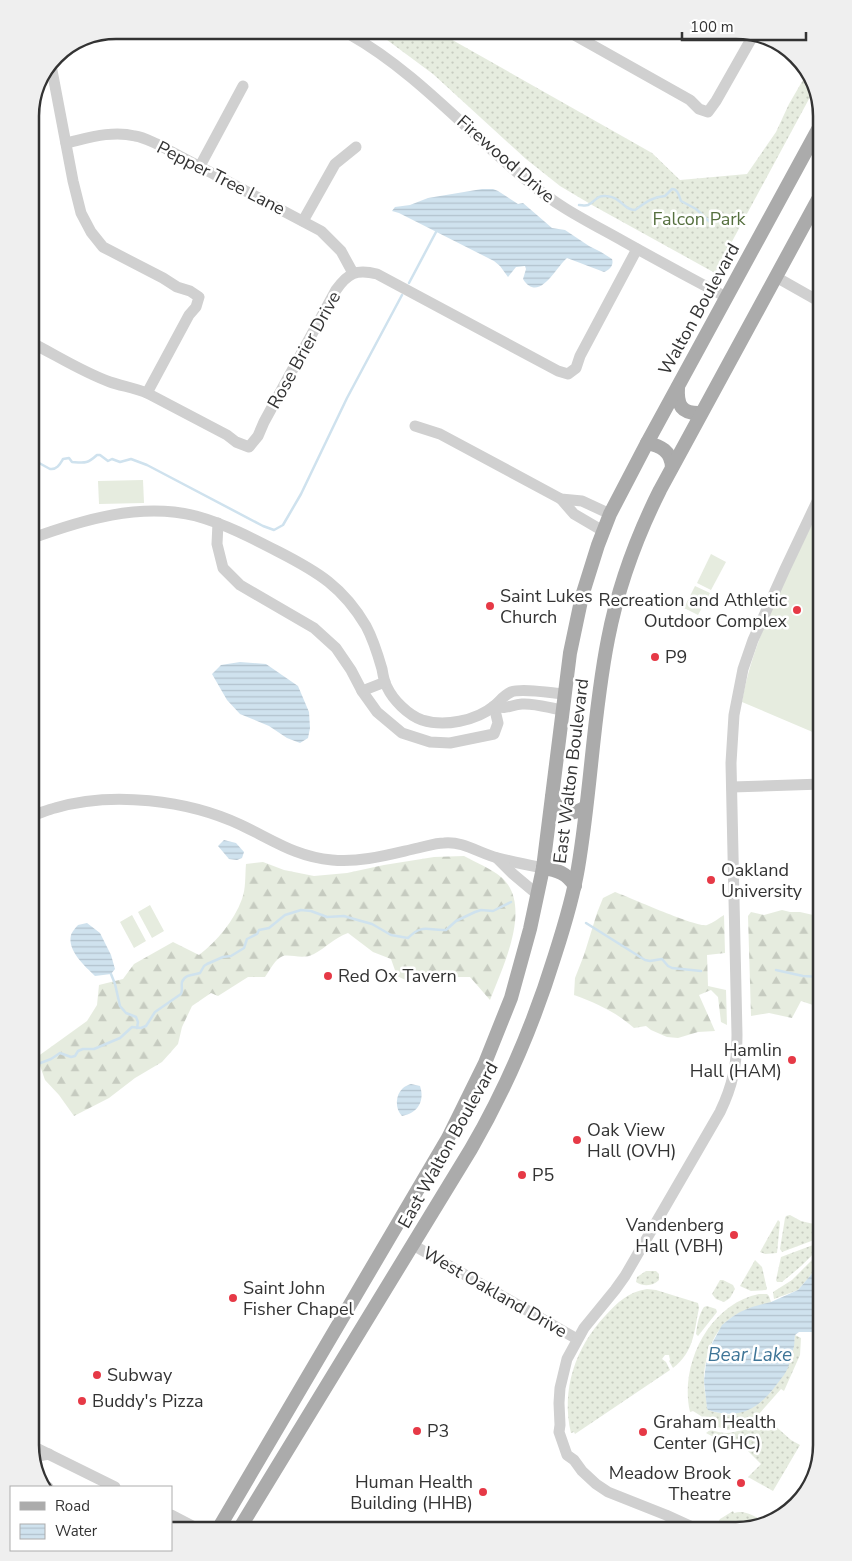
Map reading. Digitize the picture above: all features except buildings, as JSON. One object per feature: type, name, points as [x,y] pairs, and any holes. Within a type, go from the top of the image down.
[{"type":"main road","name":"Walton Boulevard","points":[[610,514],[813,138]]},
{"type":"main road","points":[[672,467],[813,208]]},
{"type":"main road","points":[[678,387],[677,396],[680,406],[688,412],[701,413]]},
{"type":"main road","points":[[647,443],[667,451],[670,455],[672,467]]},
{"type":"main road","name":"East Walton Boulevard","points":[[244,1522],[475,1142],[513,1069],[532,1023],[547,981],[575,886],[603,667],[611,622],[627,565],[651,507],[672,467]]},
{"type":"main road","name":"East Walton Boulevard","points":[[222,1522],[448,1138],[485,1063],[505,1012],[518,973],[543,868],[564,694],[577,617],[590,568],[610,514]]},
{"type":"main road","points":[[552,797],[557,807],[565,812],[574,813],[586,807]]},
{"type":"main road","points":[[543,868],[563,873],[575,886]]},
{"type":"main road","points":[[333,1335],[333,1343],[336,1349],[348,1352]]},
{"type":"street","name":"Firewood Drive","points":[[357,39],[391,61],[418,82],[511,167],[564,208],[726,297]]},
{"type":"street","points":[[581,39],[690,100],[699,109],[708,112],[751,40]]},
{"type":"street","points":[[52,72],[81,213],[91,232],[103,247],[199,297],[196,307],[189,315],[147,393]]},
{"type":"street","points":[[200,166],[243,86]]},
{"type":"street","name":"Pepper Tree Lane","points":[[66,143],[118,134],[135,136],[157,144],[321,231],[331,239],[344,256],[353,274]]},
{"type":"street","points":[[303,220],[335,164],[356,147]]},
{"type":"street","name":"Rose Brier Drive","points":[[39,347],[98,377],[137,388],[219,431],[236,442],[249,447],[258,436],[336,290],[344,279],[353,274],[365,271],[377,274],[558,371],[568,374],[576,368],[580,356],[638,249]]},
{"type":"street","points":[[776,276],[813,297]]},
{"type":"street","points":[[415,426],[440,434],[561,499],[574,514],[603,531]]},
{"type":"street","points":[[561,499],[582,501],[610,514]]},
{"type":"street","points":[[681,1522],[608,1492],[588,1477],[574,1460],[560,1425],[559,1403],[562,1378],[567,1360],[577,1339],[591,1318],[610,1298],[625,1276],[720,1112],[732,1084],[737,1053],[732,787],[734,715],[745,663],[759,624],[813,510]]},
{"type":"street","points":[[39,536],[98,517],[121,513],[172,512],[196,516],[236,530],[296,561],[336,587],[355,607],[368,629],[385,682],[396,701],[422,720],[439,723],[456,722],[478,715],[494,706],[500,698],[517,691],[564,694]]},
{"type":"street","points":[[218,523],[217,544],[223,568],[240,585],[314,628],[336,648],[377,712],[402,733],[430,742],[450,743],[494,734],[498,724],[494,706]]},
{"type":"street","points":[[362,691],[385,682]]},
{"type":"street","points":[[528,692],[528,704]]},
{"type":"street","points":[[494,706],[508,708],[528,704],[562,710]]},
{"type":"street","points":[[732,787],[813,784]]},
{"type":"street","points":[[39,813],[56,807],[89,802],[112,800],[147,801],[173,804],[218,815],[284,848],[311,857],[350,860],[380,857],[445,843],[460,843],[497,858],[543,868]]},
{"type":"street","points":[[497,858],[538,894]]},
{"type":"street","name":"West Oakland Drive","points":[[413,1245],[577,1339]]},
{"type":"street","points":[[39,1449],[113,1486]]},
{"type":"street","points":[[40,1456],[48,1454]]},
{"type":"green space","name":"Falcon Park","points":[[386,39],[451,39],[652,153],[680,180],[747,174],[776,132],[804,79],[810,96],[715,273],[560,186],[526,159],[433,74]]},
{"type":"green space","points":[[143,480],[144,503],[99,504],[98,481]]},
{"type":"green space","name":"Recreation and Athletic Outdoor Complex","points":[[813,523],[813,732],[742,702],[755,651],[764,626]]},
{"type":"green space","points":[[711,554],[726,562],[711,590],[697,583]]},
{"type":"green space","points":[[695,586],[710,593],[698,615],[684,608]]},
{"type":"green space","points":[[464,856],[501,877],[510,889],[515,904],[512,937],[490,1000],[470,977],[446,977],[414,984],[397,976],[391,959],[373,952],[348,933],[310,956],[280,957],[265,977],[248,977],[218,996],[211,993],[192,1006],[182,1027],[178,1044],[162,1062],[135,1078],[109,1098],[74,1116],[45,1080],[39,1063],[39,1056],[87,1021],[97,1005],[99,985],[123,979],[134,964],[173,942],[199,955],[218,937],[230,923],[239,907],[245,886],[246,864],[263,862],[284,870],[314,876],[347,873],[434,857]]},
{"type":"green space","points":[[615,892],[701,925],[707,925],[724,915],[725,953],[707,955],[708,986],[726,990],[727,1025],[721,1022],[718,997],[711,990],[699,995],[715,1031],[698,1032],[678,1038],[667,1037],[646,1026],[634,1028],[606,1008],[574,995],[575,978],[597,913],[603,898]]},
{"type":"green space","points":[[150,905],[164,931],[152,938],[138,912]]},
{"type":"green space","points":[[782,910],[813,915],[813,1005],[801,1001],[792,1018],[769,1013],[751,1016],[748,916],[751,912],[764,915]]},
{"type":"green space","points":[[132,915],[146,941],[134,948],[120,922]]},
{"type":"green space","points":[[790,1215],[801,1221],[813,1224],[813,1240],[782,1252],[780,1249],[786,1216]]},
{"type":"green space","points":[[778,1220],[780,1222],[777,1253],[765,1254],[760,1252]]},
{"type":"green space","points":[[813,1245],[813,1253],[804,1263],[782,1282],[777,1282],[781,1257]]},
{"type":"green space","points":[[813,1259],[813,1272],[798,1290],[774,1299],[773,1292],[792,1280]]},
{"type":"green space","points":[[755,1260],[762,1267],[766,1290],[751,1291],[740,1286]]},
{"type":"green space","points":[[646,1271],[656,1271],[659,1274],[659,1280],[654,1284],[648,1285],[636,1282],[637,1277]]},
{"type":"green space","points":[[720,1280],[733,1285],[735,1289],[730,1298],[724,1302],[716,1299],[712,1294]]},
{"type":"green space","points":[[647,1289],[698,1303],[696,1325],[689,1348],[680,1362],[673,1368],[669,1361],[669,1355],[665,1355],[662,1359],[670,1370],[575,1434],[574,1432],[571,1433],[568,1417],[569,1386],[578,1356],[595,1328],[619,1302],[629,1295]]},
{"type":"green space","points":[[759,1294],[767,1294],[771,1302],[745,1310],[732,1317],[724,1324],[713,1341],[706,1361],[705,1371],[704,1384],[707,1408],[711,1411],[729,1415],[770,1393],[788,1366],[795,1335],[801,1338],[800,1355],[784,1391],[781,1389],[752,1422],[728,1430],[711,1425],[712,1423],[693,1411],[690,1412],[688,1394],[689,1375],[694,1357],[712,1323],[741,1300]]},
{"type":"green space","points":[[704,1307],[716,1309],[717,1312],[698,1336],[696,1334],[700,1316]]},
{"type":"green space","points":[[764,1416],[791,1440],[800,1445],[773,1491],[748,1477],[761,1464],[744,1447],[724,1440],[723,1442],[706,1433],[710,1430],[725,1433],[737,1431],[752,1426]]},
{"type":"green space","points":[[733,1511],[734,1513],[747,1513],[758,1519],[751,1521],[718,1522]]},
{"type":"water","points":[[482,189],[493,189],[518,204],[523,203],[552,228],[565,230],[612,259],[611,267],[604,272],[567,258],[547,281],[535,288],[529,286],[523,279],[525,266],[516,267],[508,277],[494,261],[392,211],[395,207],[410,205],[428,198]]},
{"type":"water","points":[[240,662],[266,664],[298,686],[309,712],[310,728],[308,738],[300,743],[287,738],[269,726],[240,714],[227,700],[212,674],[221,665]]},
{"type":"water","points":[[224,840],[236,843],[244,852],[242,858],[237,860],[229,859],[218,846]]},
{"type":"water","points":[[87,923],[100,933],[111,955],[115,969],[111,974],[95,976],[74,952],[70,941],[72,934],[78,925]]},
{"type":"water","points":[[411,1084],[420,1086],[421,1101],[416,1109],[402,1116],[398,1110],[398,1094],[403,1088]]},
{"type":"water","name":"Bear Lake","points":[[813,1272],[813,1332],[799,1332],[795,1335],[794,1348],[789,1365],[774,1388],[760,1403],[745,1411],[728,1414],[708,1410],[704,1381],[706,1363],[709,1349],[722,1325],[740,1312],[771,1302],[798,1290]]},
{"type":"waterway","points":[[579,205],[588,205],[598,198],[606,196],[616,199],[628,208],[635,210],[652,199],[665,196],[674,189],[677,191],[681,201],[696,209],[711,223]]},
{"type":"waterway","points":[[409,283],[436,232]]},
{"type":"waterway","points":[[39,463],[50,469],[55,469],[63,459],[69,458],[72,462],[80,463],[91,460],[97,455],[108,461],[112,459],[120,462],[131,459],[147,465],[274,530],[283,525],[301,494],[347,398],[402,295]]},
{"type":"waterway","points":[[39,1064],[60,1053],[71,1057],[75,1056],[78,1051],[94,1049],[120,1038],[132,1027],[141,1028],[146,1026],[155,1012],[181,994],[183,979],[200,973],[207,964],[223,957],[231,956],[244,948],[247,939],[257,934],[259,930],[269,928],[285,915],[301,910],[311,911],[327,917],[344,916],[372,924],[391,935],[408,938],[413,933],[422,929],[446,930],[456,921],[475,912],[481,910],[493,911],[511,902]]},
{"type":"waterway","points":[[586,923],[645,960],[662,959],[672,968],[701,971]]},
{"type":"waterway","points":[[776,970],[813,977]]},
{"type":"waterway","points":[[111,974],[120,1006],[126,1013],[136,1017],[138,1022],[137,1028]]},
{"type":"place","name":"Saint Lukes Church","points":[[490,606]]},
{"type":"place","name":"Recreation and Athletic Outdoor Complex","points":[[797,610]]},
{"type":"place","name":"P9","points":[[655,657]]},
{"type":"place","name":"Oakland University","points":[[711,880]]},
{"type":"place","name":"Red Ox Tavern","points":[[328,976]]},
{"type":"place","name":"Hamlin Hall (HAM)","points":[[792,1060]]},
{"type":"place","name":"Oak View Hall (OVH)","points":[[577,1140]]},
{"type":"place","name":"P5","points":[[522,1175]]},
{"type":"place","name":"Vandenberg Hall (VBH)","points":[[734,1235]]},
{"type":"place","name":"Saint John Fisher Chapel","points":[[233,1298]]},
{"type":"place","name":"Subway","points":[[97,1375]]},
{"type":"place","name":"Buddy's Pizza","points":[[82,1401]]},
{"type":"place","name":"P3","points":[[417,1431]]},
{"type":"place","name":"Graham Health Center (GHC)","points":[[643,1432]]},
{"type":"place","name":"Meadow Brook Theatre","points":[[741,1483]]},
{"type":"place","name":"Human Health Building (HHB)","points":[[483,1492]]}]
